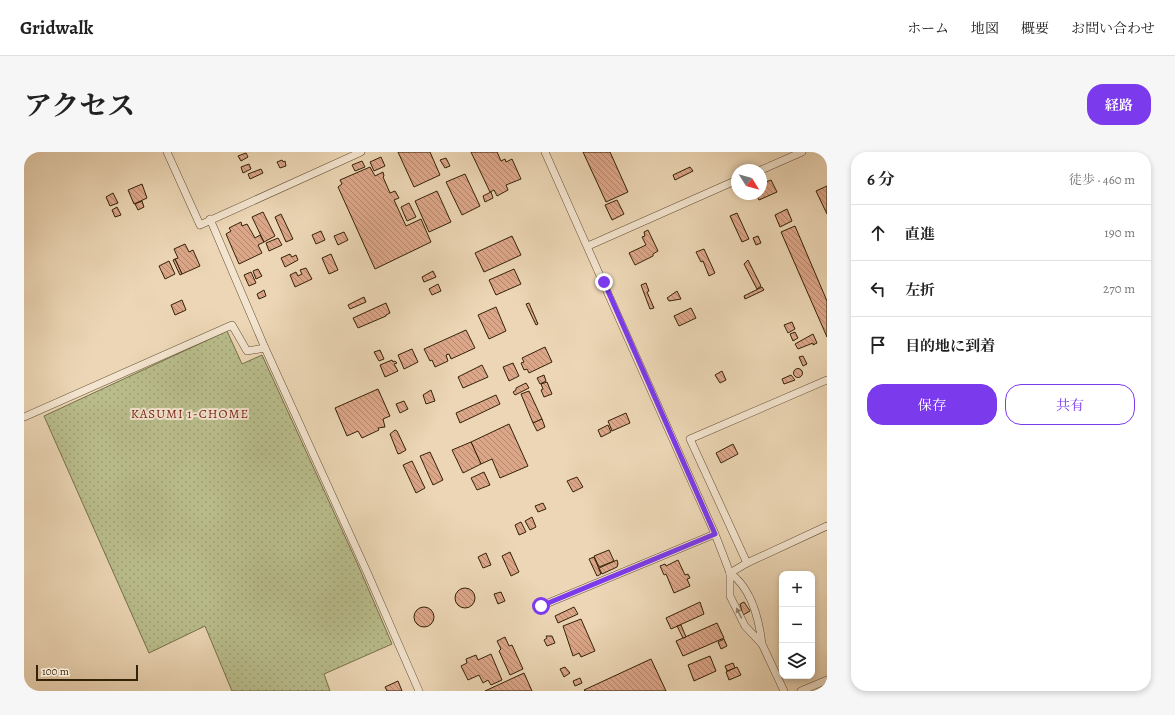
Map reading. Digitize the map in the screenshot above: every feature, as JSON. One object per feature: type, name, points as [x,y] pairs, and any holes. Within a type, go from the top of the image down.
[{"type":"street","points":[[167,152],[200,225],[210,219],[360,152]]},
{"type":"street","points":[[545,152],[715,534],[730,573],[730,596],[745,626],[762,644]]},
{"type":"street","points":[[767,167],[802,152]]},
{"type":"street","points":[[588,246],[731,183]]},
{"type":"street","points":[[210,219],[265,348],[367,572],[419,691]]},
{"type":"street","points":[[24,417],[232,324],[247,351],[265,348]]},
{"type":"street","points":[[747,563],[690,439],[827,380]]},
{"type":"street","points":[[730,573],[747,563],[827,526]]},
{"type":"street","points":[[541,606],[715,534]]},
{"type":"street","points":[[730,573],[740,580],[759,622],[762,644],[784,691]]},
{"type":"street","points":[[801,691],[827,680]]},
{"type":"green space","points":[[227,331],[242,364],[262,355],[358,565],[392,644],[324,674],[330,691],[232,691],[205,626],[149,653],[44,416]]},
{"type":"building","points":[[398,152],[430,152],[440,175],[414,187]]},
{"type":"building","points":[[471,152],[497,152],[501,161],[505,159],[506,162],[512,159],[521,179],[506,185],[508,190],[497,196],[494,190],[490,192]]},
{"type":"building","points":[[583,152],[610,152],[628,192],[606,202]]},
{"type":"building","points":[[246,153],[248,157],[241,161],[238,156]]},
{"type":"building","points":[[381,157],[385,166],[374,171],[370,162]]},
{"type":"building","points":[[446,158],[450,166],[445,168],[440,160]]},
{"type":"building","points":[[282,160],[283,162],[285,161],[286,166],[280,168],[277,162]]},
{"type":"building","points":[[362,161],[365,167],[355,171],[352,165]]},
{"type":"building","points":[[249,164],[251,169],[243,173],[241,167]]},
{"type":"building","points":[[370,167],[375,176],[383,172],[383,177],[390,193],[395,191],[399,198],[394,200],[406,226],[421,219],[431,242],[375,269],[338,187],[342,184],[340,180]]},
{"type":"building","points":[[690,167],[693,171],[675,180],[673,175]]},
{"type":"building","points":[[261,169],[263,173],[250,179],[248,174]]},
{"type":"building","points":[[465,174],[480,206],[462,215],[446,182]]},
{"type":"building","points":[[771,180],[777,192],[767,196],[767,182]]},
{"type":"building","points":[[142,184],[147,198],[134,204],[128,190]]},
{"type":"building","points":[[827,186],[827,214],[816,191]]},
{"type":"building","points":[[437,191],[451,222],[429,232],[415,201]]},
{"type":"building","points":[[491,192],[493,198],[485,202],[483,196]]},
{"type":"building","points":[[113,193],[118,203],[110,206],[106,197]]},
{"type":"building","points":[[617,200],[624,214],[612,220],[605,205]]},
{"type":"building","points":[[142,201],[144,207],[138,210],[135,204]]},
{"type":"building","points":[[409,203],[416,217],[407,221],[401,207]]},
{"type":"building","points":[[117,207],[121,215],[115,217],[112,210]]},
{"type":"building","points":[[787,209],[792,221],[780,227],[775,215]]},
{"type":"building","points":[[263,212],[275,236],[264,242],[252,217]]},
{"type":"building","points":[[737,213],[749,239],[742,242],[730,216]]},
{"type":"building","points":[[281,214],[293,239],[286,242],[275,217]]},
{"type":"building","points":[[241,222],[242,226],[247,224],[255,238],[260,235],[264,242],[258,245],[262,253],[239,264],[226,234],[231,231],[229,228]]},
{"type":"building","points":[[795,226],[827,301],[827,337],[781,232]]},
{"type":"building","points":[[648,230],[658,251],[653,254],[653,256],[635,265],[629,253],[646,245],[642,237],[645,236],[644,232]]},
{"type":"building","points":[[321,231],[325,240],[316,244],[312,235]]},
{"type":"building","points":[[344,232],[348,240],[338,245],[334,236]]},
{"type":"building","points":[[512,236],[521,255],[484,272],[475,253]]},
{"type":"building","points":[[758,236],[761,243],[756,245],[753,238]]},
{"type":"building","points":[[278,238],[282,245],[269,251],[266,243]]},
{"type":"building","points":[[185,244],[189,252],[193,250],[200,266],[182,274],[175,259],[178,258],[174,249]]},
{"type":"building","points":[[704,249],[715,273],[709,276],[703,261],[701,262],[696,252]]},
{"type":"building","points":[[290,254],[292,257],[296,255],[298,260],[285,267],[281,258]]},
{"type":"building","points":[[331,254],[338,270],[329,274],[322,258]]},
{"type":"building","points":[[175,259],[182,274],[180,275],[173,260]]},
{"type":"building","points":[[748,260],[761,286],[757,289],[744,264]]},
{"type":"building","points":[[169,261],[175,274],[165,279],[159,266]]},
{"type":"building","points":[[306,268],[312,279],[295,287],[290,275],[296,272],[298,276],[302,274],[300,270]]},
{"type":"building","points":[[258,269],[262,276],[256,279],[253,271]]},
{"type":"building","points":[[514,269],[521,284],[496,295],[489,280]]},
{"type":"building","points":[[433,271],[436,277],[424,282],[422,277]]},
{"type":"building","points":[[251,272],[256,283],[249,286],[244,275]]},
{"type":"building","points":[[646,283],[649,291],[647,292],[654,308],[650,309],[641,285]]},
{"type":"building","points":[[438,284],[441,291],[432,295],[429,289]]},
{"type":"building","points":[[762,287],[764,290],[745,299],[744,296]]},
{"type":"building","points":[[264,290],[266,296],[259,299],[257,294]]},
{"type":"building","points":[[677,291],[681,299],[669,301],[667,298]]},
{"type":"building","points":[[364,297],[366,302],[350,309],[348,305]]},
{"type":"building","points":[[182,300],[186,310],[175,315],[171,305]]},
{"type":"building","points":[[386,303],[390,313],[358,328],[353,318]]},
{"type":"building","points":[[529,303],[538,324],[536,325],[526,304]]},
{"type":"building","points":[[496,307],[506,331],[489,339],[478,315]]},
{"type":"building","points":[[691,308],[696,318],[679,326],[674,316]]},
{"type":"building","points":[[792,322],[795,329],[788,333],[784,325]]},
{"type":"building","points":[[466,330],[475,348],[451,359],[449,354],[446,355],[448,361],[435,367],[424,349]]},
{"type":"building","points":[[795,332],[798,338],[793,341],[790,334]]},
{"type":"building","points":[[813,334],[817,343],[813,345],[813,343],[798,349],[795,344]]},
{"type":"building","points":[[545,347],[552,362],[529,373],[527,369],[524,370],[521,363],[524,362],[522,358]]},
{"type":"building","points":[[412,349],[418,362],[404,369],[398,355]]},
{"type":"building","points":[[380,350],[384,359],[379,361],[374,352]]},
{"type":"building","points":[[803,356],[807,364],[803,366],[799,357]]},
{"type":"building","points":[[392,360],[393,362],[395,361],[397,363],[394,364],[398,371],[385,377],[380,365]]},
{"type":"building","points":[[513,363],[519,376],[509,381],[503,367]]},
{"type":"building","points":[[482,365],[488,377],[463,388],[458,377]]},
{"type":"building","points":[[796,369],[800,369],[802,373],[800,377],[796,377],[794,375],[794,371]]},
{"type":"building","points":[[722,371],[726,380],[720,383],[715,375]]},
{"type":"building","points":[[544,375],[546,381],[540,384],[537,378]]},
{"type":"building","points":[[791,375],[795,380],[784,384],[782,379]]},
{"type":"building","points":[[547,382],[552,394],[544,397],[541,390],[543,389],[541,384]]},
{"type":"building","points":[[526,383],[529,388],[515,395],[513,392],[516,388]]},
{"type":"building","points":[[378,389],[390,416],[383,419],[385,427],[378,428],[379,430],[362,438],[358,431],[347,436],[335,408]]},
{"type":"building","points":[[431,390],[435,401],[426,404],[423,395]]},
{"type":"building","points":[[529,391],[542,419],[533,423],[521,394]]},
{"type":"building","points":[[496,395],[500,404],[460,423],[456,413]]},
{"type":"building","points":[[404,401],[408,409],[400,413],[396,404]]},
{"type":"building","points":[[626,413],[630,423],[612,431],[608,421]]},
{"type":"building","points":[[542,419],[545,427],[537,431],[533,423]]},
{"type":"building","points":[[509,424],[528,466],[500,478],[492,459],[481,464],[471,442]]},
{"type":"building","points":[[608,425],[611,432],[601,437],[598,430]]},
{"type":"building","points":[[395,430],[397,431],[406,450],[398,454],[390,434]]},
{"type":"building","points":[[471,442],[481,464],[463,473],[452,450]]},
{"type":"building","points":[[733,444],[738,454],[721,463],[716,453]]},
{"type":"building","points":[[430,452],[443,480],[433,485],[420,456]]},
{"type":"building","points":[[412,461],[425,488],[416,493],[403,465]]},
{"type":"building","points":[[484,472],[490,485],[477,490],[471,478]]},
{"type":"building","points":[[577,477],[583,487],[573,492],[567,481]]},
{"type":"building","points":[[543,503],[546,509],[538,512],[535,506]]},
{"type":"building","points":[[532,517],[536,527],[530,530],[525,521]]},
{"type":"building","points":[[521,522],[526,532],[519,535],[515,525]]},
{"type":"building","points":[[609,550],[614,561],[599,567],[594,556]]},
{"type":"building","points":[[510,552],[519,572],[511,576],[502,556]]},
{"type":"building","points":[[486,553],[491,565],[483,568],[478,557]]},
{"type":"building","points":[[594,557],[601,574],[597,576],[589,559]]},
{"type":"building","points":[[617,560],[617,567],[602,574],[599,568]]},
{"type":"building","points":[[678,560],[685,575],[688,574],[690,578],[687,579],[690,586],[674,593],[666,574],[664,575],[660,566],[665,564],[666,566]]},
{"type":"building","points":[[465,588],[472,591],[475,598],[472,605],[465,608],[458,605],[455,598],[458,591]]},
{"type":"building","points":[[501,592],[505,601],[498,604],[494,594]]},
{"type":"building","points":[[700,602],[704,614],[671,629],[666,618]]},
{"type":"building","points":[[744,602],[750,611],[743,615],[740,604]]},
{"type":"building","points":[[424,607],[431,610],[434,617],[431,624],[424,627],[417,624],[414,617],[417,610]]},
{"type":"building","points":[[574,607],[578,614],[558,623],[555,616]]},
{"type":"building","points":[[581,619],[595,651],[581,657],[579,653],[573,656],[563,626]]},
{"type":"building","points":[[717,623],[724,638],[683,656],[676,641]]},
{"type":"building","points":[[681,625],[686,637],[683,638],[677,626]]},
{"type":"building","points":[[546,636],[552,636],[555,643],[547,646],[544,640],[547,638]]},
{"type":"building","points":[[505,637],[509,646],[512,645],[523,669],[510,675],[499,651],[501,649],[497,641]]},
{"type":"building","points":[[724,639],[727,646],[721,649],[718,642]]},
{"type":"building","points":[[491,654],[502,680],[491,685],[488,680],[483,683],[479,675],[468,680],[461,666],[467,663],[466,659],[476,655],[478,660]]},
{"type":"building","points":[[710,656],[716,671],[694,681],[688,665]]},
{"type":"building","points":[[651,659],[666,691],[584,690]]},
{"type":"building","points":[[733,663],[735,668],[727,671],[725,666]]},
{"type":"building","points":[[565,667],[570,673],[564,677],[560,669]]},
{"type":"building","points":[[737,667],[741,675],[729,680],[726,672]]},
{"type":"building","points":[[524,673],[532,691],[485,691]]},
{"type":"building","points":[[580,678],[582,683],[575,686],[573,681]]},
{"type":"building","points":[[398,681],[402,691],[387,691],[385,687]]},
{"type":"district","name":"KASUMI 1-CHOME","points":[[190,413]]},
{"type":"route","points":[[541,606],[715,534],[604,282]]}]
